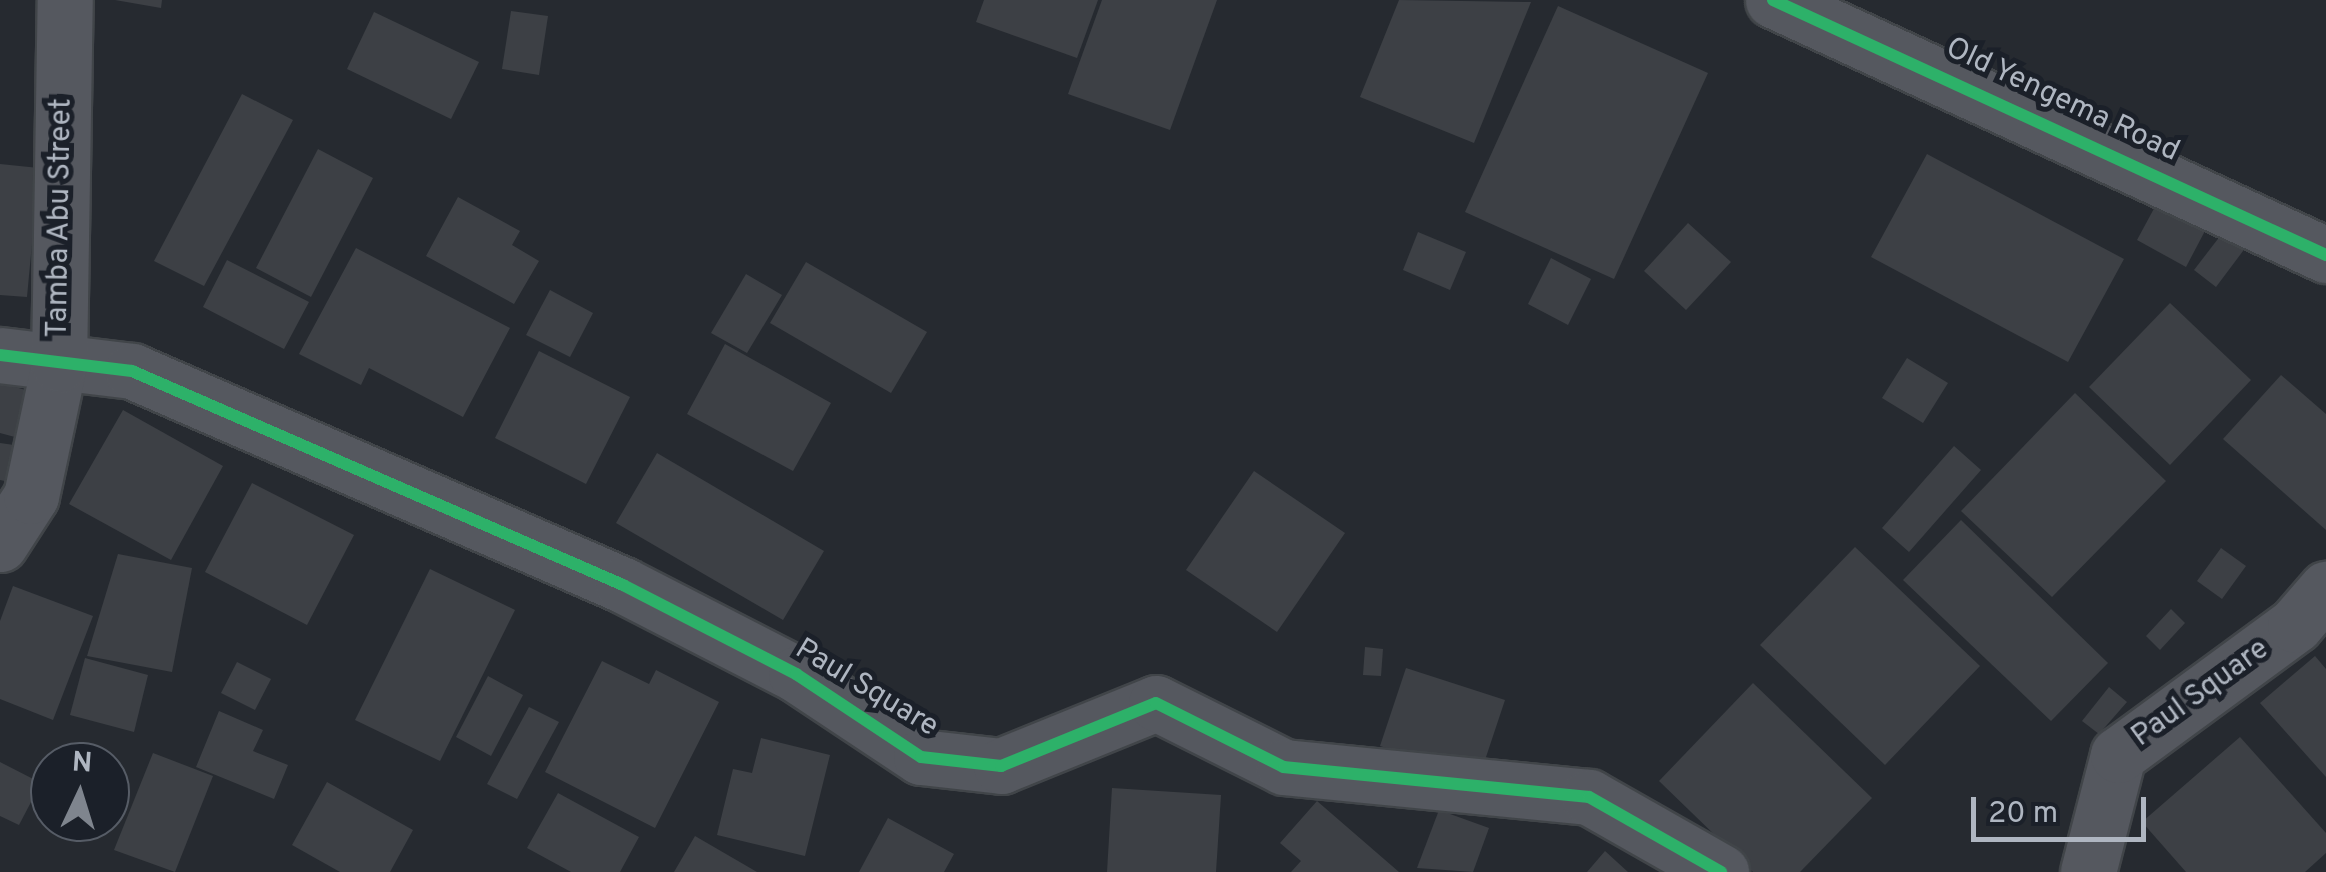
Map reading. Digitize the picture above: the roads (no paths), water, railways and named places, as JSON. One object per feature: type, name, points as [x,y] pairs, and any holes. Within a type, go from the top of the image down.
[{"type":"street","name":"Tamba Abu Street","points":[[0,544],[31,496],[59,364],[65,0]]},
{"type":"street","name":"Old Yengema Road","points":[[1773,0],[2326,254]]},
{"type":"street","name":"Paul Square","points":[[0,354],[132,371],[623,585],[796,674],[921,757],[1001,766],[1156,703],[1284,767],[1590,797],[1721,872]]},
{"type":"street","name":"Paul Square","points":[[2088,872],[2118,755],[2295,625],[2326,589]]}]
